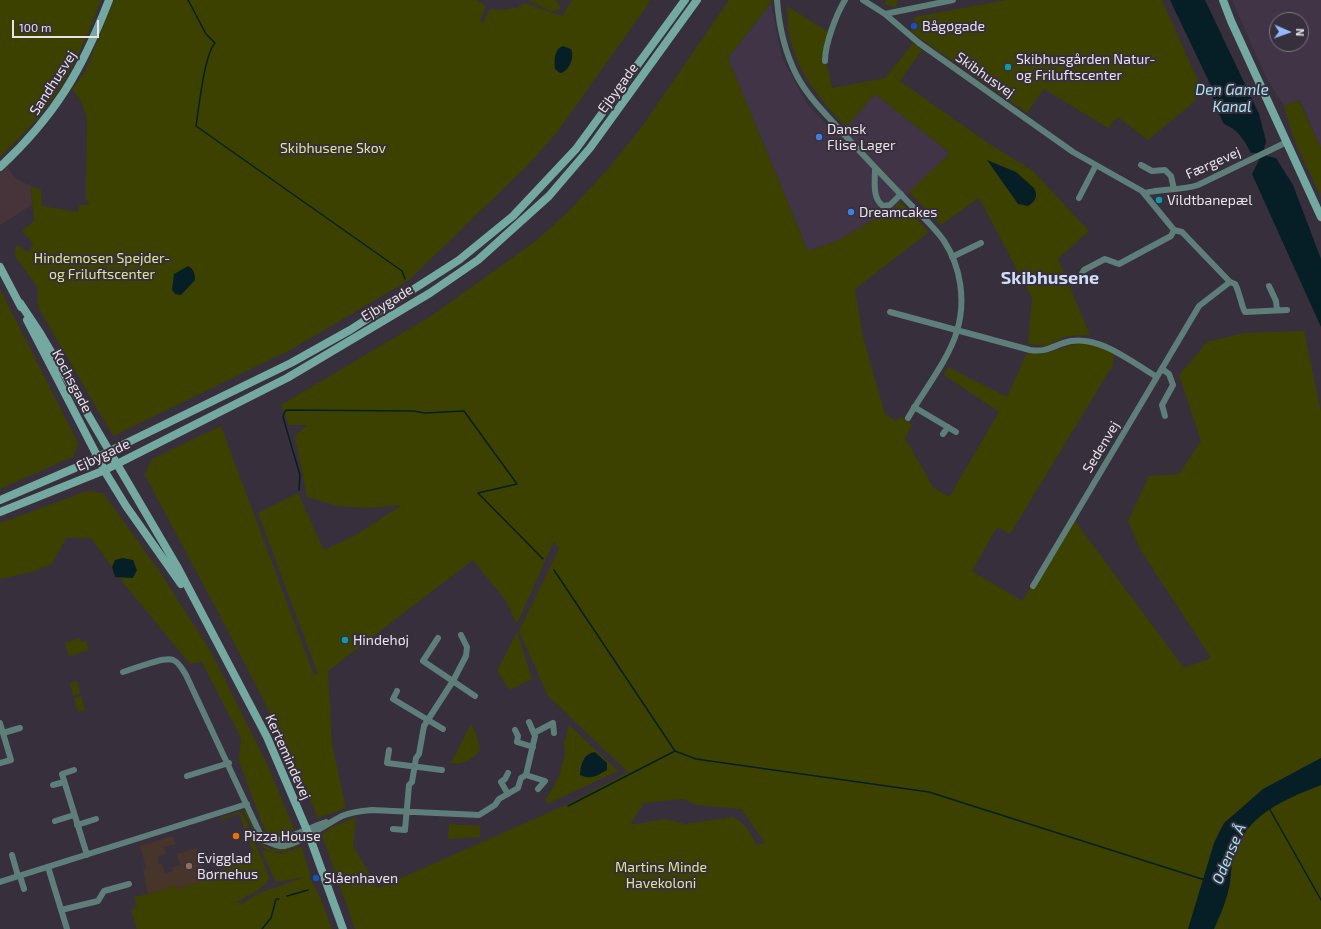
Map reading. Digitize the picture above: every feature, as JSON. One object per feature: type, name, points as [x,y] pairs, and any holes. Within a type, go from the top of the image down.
[{"type":"main road","name":"Sandhusvej","points":[[0,167],[34,134],[68,88],[89,48],[109,0]]},
{"type":"main road","name":"Ejbygade","points":[[0,500],[109,452],[291,363],[417,288],[483,242],[539,190],[576,149],[685,0]]},
{"type":"main road","name":"Ejbygade","points":[[0,512],[105,470],[287,378],[385,320],[478,260],[549,196],[590,148],[697,0]]},
{"type":"main road","points":[[1223,0],[1321,217]]},
{"type":"main road","name":"Kochsgade","points":[[0,267],[109,452]]},
{"type":"main road","name":"Kochsgade","points":[[20,303],[34,336],[105,470]]},
{"type":"main road","name":"Kertemindevej","points":[[109,452],[178,568],[267,737],[307,832],[343,929]]},
{"type":"main road","name":"Kertemindevej","points":[[105,470],[126,506],[195,602]]},
{"type":"street","points":[[777,0],[780,23],[787,53],[797,76],[816,104],[944,241],[958,274],[962,293],[957,331],[951,348],[908,418]]},
{"type":"street","points":[[825,61],[825,54],[838,14],[845,0]]},
{"type":"street","name":"Skibhusvej","points":[[864,0],[885,14],[923,46],[1073,152],[1145,193],[1174,230],[1182,232],[1230,282],[1235,284],[1240,294],[1245,312],[1287,310]]},
{"type":"street","points":[[885,14],[953,0]]},
{"type":"street","name":"Færgevej","points":[[1145,193],[1186,189],[1198,185],[1287,142]]},
{"type":"street","points":[[1079,198],[1096,165]]},
{"type":"street","points":[[1141,165],[1152,171],[1164,170],[1171,176],[1174,189]]},
{"type":"street","points":[[876,169],[875,196],[878,202],[883,206],[890,205],[901,194]]},
{"type":"street","points":[[1078,282],[1084,270],[1105,259],[1119,264],[1170,236],[1174,230]]},
{"type":"street","points":[[952,257],[981,243]]},
{"type":"street","points":[[1165,416],[1162,404],[1173,385],[1169,374],[1162,369],[1199,306],[1230,282]]},
{"type":"street","points":[[1269,286],[1276,302],[1277,310]]},
{"type":"street","points":[[890,312],[957,331],[1038,351],[1047,350],[1068,342],[1088,340],[1099,343],[1157,377]]},
{"type":"street","name":"Sedenvej","points":[[1033,586],[1162,369]]},
{"type":"street","points":[[914,407],[956,432]]},
{"type":"street","points":[[943,434],[948,427]]},
{"type":"street","points":[[393,829],[405,830],[409,785],[412,782],[414,766],[416,758],[419,754],[424,726],[427,719],[453,681],[466,656],[467,647],[460,635]]},
{"type":"street","points":[[438,638],[423,661],[475,696]]},
{"type":"street","points":[[123,672],[164,660],[172,659],[178,663],[229,763],[264,840],[274,845],[284,846],[307,832],[356,812],[372,810],[479,815],[495,805],[499,799],[518,788],[521,778],[526,775],[535,736],[529,722]]},
{"type":"street","points":[[397,691],[393,699],[443,730]]},
{"type":"street","points":[[0,723],[12,760],[0,763]]},
{"type":"street","points":[[534,733],[553,723],[554,733]]},
{"type":"street","points":[[2,733],[20,728]]},
{"type":"street","points":[[515,730],[518,736],[517,742],[533,747]]},
{"type":"street","points":[[389,750],[387,763],[442,770]]},
{"type":"street","points":[[187,776],[229,763]]},
{"type":"street","points":[[74,770],[62,774],[86,855]]},
{"type":"street","points":[[508,773],[505,779],[501,782],[508,794]]},
{"type":"street","points":[[526,775],[545,781],[538,788]]},
{"type":"street","points":[[53,785],[64,782]]},
{"type":"street","points":[[0,882],[247,804]]},
{"type":"street","points":[[55,822],[74,815]]},
{"type":"street","points":[[77,825],[96,819]]},
{"type":"street","points":[[12,855],[24,889]]},
{"type":"street","points":[[48,867],[67,929]]},
{"type":"street","points":[[61,910],[98,901],[104,891],[129,884]]},
{"type":"shaded area","points":[[1232,0],[1321,0],[1321,149],[1300,100],[1284,106],[1266,77]]},
{"type":"shaded area","points":[[771,3],[782,58],[807,104],[835,133],[846,127],[875,94],[950,153],[894,208],[837,241],[808,251],[728,58]]},
{"type":"shaded area","points":[[7,167],[15,178],[31,186],[32,205],[0,225],[0,173]]},
{"type":"shaded area","name":"Evigglad Børnehus","points":[[173,836],[176,844],[164,847],[166,854],[157,857],[159,865],[162,864],[165,873],[173,871],[172,867],[180,865],[177,854],[196,848],[206,880],[177,889],[176,885],[148,894],[143,870],[146,868],[140,846]]},
{"type":"green space","points":[[0,0],[101,0],[79,53],[57,93],[34,122],[0,157]]},
{"type":"green space","name":"Skibhusene Skov","points":[[114,0],[476,0],[486,6],[480,21],[483,23],[490,9],[501,10],[516,8],[525,3],[562,16],[572,0],[651,0],[558,131],[528,165],[409,280],[292,349],[113,436],[38,307],[38,288],[15,256],[16,245],[29,252],[33,243],[22,231],[34,221],[31,186],[41,190],[42,206],[79,212],[79,205],[89,205],[86,198],[87,118],[81,101],[72,89],[85,72]]},
{"type":"green space","points":[[528,0],[556,0],[561,7],[558,10],[551,11]]},
{"type":"green space","name":"Martins Minde Havekoloni","points":[[729,0],[771,0],[771,3],[728,58],[808,251],[837,241],[894,208],[901,202],[929,232],[855,289],[863,337],[885,414],[896,421],[902,417],[912,425],[905,438],[933,487],[949,497],[999,412],[944,375],[948,367],[1007,397],[1027,353],[1046,353],[1070,345],[1087,343],[1104,348],[1114,355],[1113,365],[1010,534],[997,527],[972,571],[1022,601],[1075,521],[1184,668],[1211,658],[1140,549],[1128,521],[1149,476],[1179,474],[1201,441],[1179,375],[1207,342],[1244,333],[1304,331],[1321,412],[1321,758],[1263,789],[1219,831],[1188,929],[355,929],[322,835],[330,828],[356,817],[353,846],[378,888],[566,805],[628,772],[548,696],[519,631],[559,549],[554,541],[518,622],[515,621],[506,601],[473,560],[328,671],[332,744],[346,808],[318,818],[279,731],[213,602],[145,475],[152,459],[221,426],[314,675],[318,674],[258,513],[298,493],[324,550],[354,536],[402,505],[367,508],[338,506],[307,497],[295,436],[307,425],[289,425],[281,405],[431,316],[537,240],[570,210],[607,170],[643,125]],"holes":[[[683,799],[697,805],[741,809],[765,843],[757,845],[747,828],[733,817],[685,824],[665,819],[630,825],[644,803]]]},
{"type":"green space","points":[[886,0],[898,0],[896,7],[885,5]]},
{"type":"green space","points":[[1006,0],[1162,0],[1200,85],[1194,102],[1148,140],[1118,117],[1108,128],[1044,89],[1027,113],[910,31],[915,17]]},
{"type":"green space","points":[[787,6],[830,33],[822,56],[828,68],[832,88],[885,78],[913,43],[922,50],[900,81],[988,143],[1033,171],[1089,231],[1058,259],[1090,335],[1067,336],[1046,346],[1028,344],[1032,298],[979,198],[941,225],[909,192],[950,153],[875,94],[846,127],[811,85],[798,61],[789,34]]},
{"type":"green space","points":[[1299,100],[1321,149],[1321,197],[1293,137],[1284,106]]},
{"type":"green space","points":[[0,289],[78,443],[74,456],[0,489]]},
{"type":"green space","points":[[87,491],[103,493],[158,569],[210,650],[268,766],[294,829],[289,834],[274,838],[266,834],[239,761],[241,738],[202,662],[190,664],[125,585],[91,538],[66,538],[52,564],[35,571],[0,579],[0,523]]},
{"type":"green space","points":[[517,632],[532,679],[510,690],[497,671]]},
{"type":"green space","points":[[79,638],[82,642],[86,641],[89,650],[69,656],[65,643]]},
{"type":"green space","points":[[77,681],[80,694],[73,696],[70,683]]},
{"type":"green space","points":[[81,696],[85,710],[78,712],[74,698]]},
{"type":"green space","points":[[471,724],[476,733],[480,750],[467,761],[451,763]]},
{"type":"green space","points":[[569,725],[618,771],[547,804],[545,799],[554,787],[560,773],[565,753],[564,744]]},
{"type":"green space","points":[[1321,785],[1321,929],[1214,929],[1227,895],[1231,880],[1233,858],[1246,831],[1256,820],[1280,803]]},
{"type":"green space","points":[[240,810],[247,812],[258,841],[245,814]]},
{"type":"green space","points":[[239,812],[243,815],[249,827],[244,829],[240,814],[223,819],[224,823],[222,823],[221,818]]},
{"type":"green space","points":[[449,824],[480,826],[480,837],[448,839]]},
{"type":"green space","points":[[249,829],[269,877],[267,882],[260,889],[236,903],[243,903],[257,894],[305,877],[276,882],[261,850],[281,854],[302,847],[310,875],[309,876],[321,900],[332,929],[137,929],[131,910],[137,907],[134,897],[176,885],[177,889],[206,880],[228,865],[227,860],[253,852],[246,830]]},
{"type":"green space","points":[[261,843],[275,849],[284,849],[299,843],[300,845],[284,851],[274,852],[264,848],[259,844]]},
{"type":"water","name":"Den Gamle Kanal","points":[[1170,0],[1205,0],[1259,114],[1266,141],[1264,149],[1267,156],[1276,158],[1293,185],[1321,259],[1321,327],[1252,174],[1259,160],[1256,153],[1251,153],[1237,132],[1224,124],[1213,102],[1213,90]]},
{"type":"water","points":[[563,46],[571,49],[572,60],[566,70],[560,73],[555,69],[555,59],[556,52]]},
{"type":"water","points":[[987,160],[1016,172],[1034,188],[1036,198],[1033,202],[1028,206],[1018,204]]},
{"type":"water","points":[[188,266],[194,272],[195,280],[181,295],[175,294],[172,290],[174,274]]},
{"type":"water","points":[[123,558],[133,560],[137,570],[133,578],[115,577],[112,567],[115,560]]},
{"type":"water","points":[[595,752],[607,763],[607,770],[594,777],[580,775],[583,760],[591,753]]},
{"type":"water","name":"Odense Å","points":[[1321,758],[1321,785],[1280,803],[1256,820],[1246,831],[1233,858],[1227,895],[1214,929],[1188,929],[1214,843],[1224,823],[1263,789]]},
{"type":"waterway","points":[[188,0],[206,34],[215,43],[211,49],[205,70],[196,126],[402,271],[405,279]]},
{"type":"waterway","points":[[299,490],[300,475],[283,417],[285,411],[287,410],[413,411],[425,413],[464,411],[517,484],[478,493],[543,559]]},
{"type":"waterway","name":"Odense Å","points":[[554,570],[675,751],[696,759],[929,792],[1205,880]]},
{"type":"waterway","points":[[568,806],[675,751]]},
{"type":"waterway","points":[[1269,808],[1321,900]]},
{"type":"waterway","points":[[287,896],[308,890]]},
{"type":"waterway","points":[[262,929],[271,918],[276,899],[279,899]]},
{"type":"place","name":"Bågøgade","points":[[914,26]]},
{"type":"place","name":"Skibhusgården Natur- og Friluftscenter","points":[[1008,67]]},
{"type":"place","name":"Dansk Flise Lager","points":[[819,137]]},
{"type":"place","name":"Vildtbanepæl","points":[[1159,200]]},
{"type":"place","name":"Dreamcakes","points":[[851,212]]},
{"type":"place","name":"Hindehøj","points":[[345,640]]},
{"type":"place","name":"Pizza House","points":[[236,836]]},
{"type":"place","name":"Evigglad Børnehus","points":[[189,866]]},
{"type":"place","name":"Slåenhaven","points":[[316,878]]},
{"type":"district","name":"Skibhusene","points":[[1050,278]]},
{"type":"park label","name":"Hindemosen Spejder- og Friluftscenter","points":[[102,266]]}]
